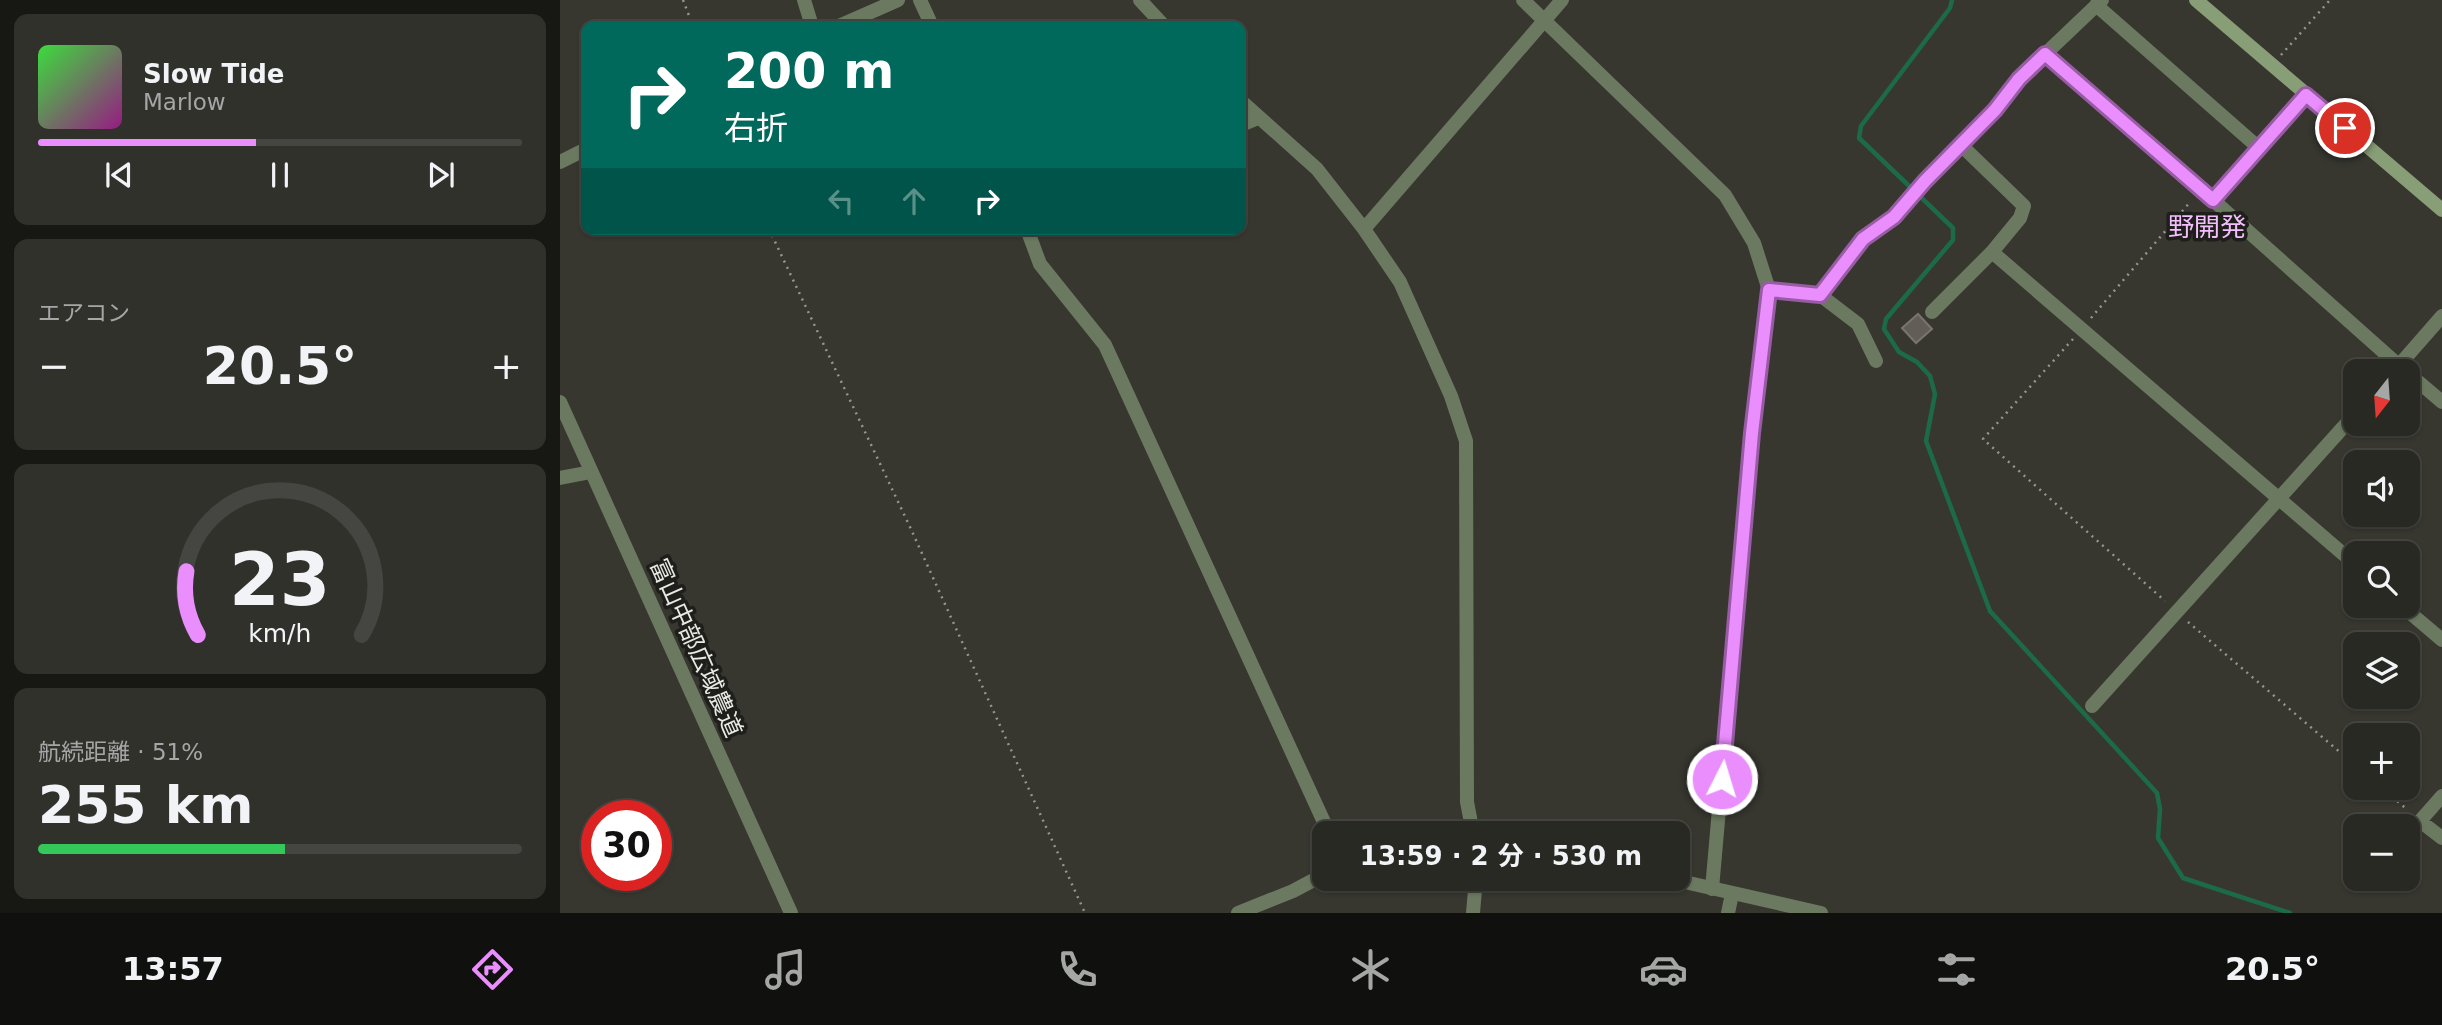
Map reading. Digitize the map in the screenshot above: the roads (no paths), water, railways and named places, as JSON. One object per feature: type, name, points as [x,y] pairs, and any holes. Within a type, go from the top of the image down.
[{"type":"main road","points":[[2196,0],[2442,210]]},
{"type":"street","points":[[804,0],[810,21]]},
{"type":"street","points":[[850,21],[898,0]]},
{"type":"street","points":[[920,0],[930,21]]},
{"type":"street","points":[[1140,0],[1159,21]]},
{"type":"street","points":[[1523,0],[1725,195],[1754,243],[1769,290],[1752,433],[1712,888]]},
{"type":"street","points":[[1364,229],[1562,0]]},
{"type":"street","points":[[1820,295],[1863,239],[1894,217],[1925,181],[1995,110],[2019,79],[2099,3],[2259,148]]},
{"type":"street","points":[[2045,54],[2201,189],[2389,359]]},
{"type":"street","points":[[2213,200],[2306,95]]},
{"type":"street","points":[[1246,106],[1317,169],[1364,229],[1400,282],[1451,396],[1466,441],[1467,802],[1471,821]]},
{"type":"street","points":[[1246,123],[1258,118]]},
{"type":"street","points":[[1931,312],[1992,252],[2020,218],[2024,206],[1962,146]]},
{"type":"street","points":[[560,162],[581,152]]},
{"type":"street","points":[[1029,235],[1040,264],[1105,345],[1323,821]]},
{"type":"street","points":[[1992,252],[2343,554]]},
{"type":"street","points":[[1769,290],[1820,295],[1858,324],[1876,361]]},
{"type":"street","points":[[2409,359],[2442,316]]},
{"type":"street","points":[[2420,385],[2442,402]]},
{"type":"street","name":"富山中部広域農道","points":[[560,402],[791,913]]},
{"type":"street","points":[[2092,706],[2343,427]]},
{"type":"street","points":[[560,478],[591,472]]},
{"type":"street","points":[[2416,618],[2442,640]]},
{"type":"street","points":[[2442,796],[2420,821],[2442,838]]},
{"type":"street","points":[[1238,913],[1312,881]]},
{"type":"street","points":[[1690,883],[1821,913]]},
{"type":"street","points":[[1474,913],[1475,891]]},
{"type":"street","points":[[1728,913],[1732,894]]},
{"type":"waterway","points":[[1952,0],[1950,8],[1861,126],[1859,138],[1953,228],[1953,240],[1886,319],[1884,329],[1899,352],[1917,362],[1930,376],[1935,394],[1926,441],[1990,611],[2157,793],[2160,809],[2158,838],[2183,878],[2290,913]]},
{"type":"district","name":"野開発","points":[[2207,227]]}]
